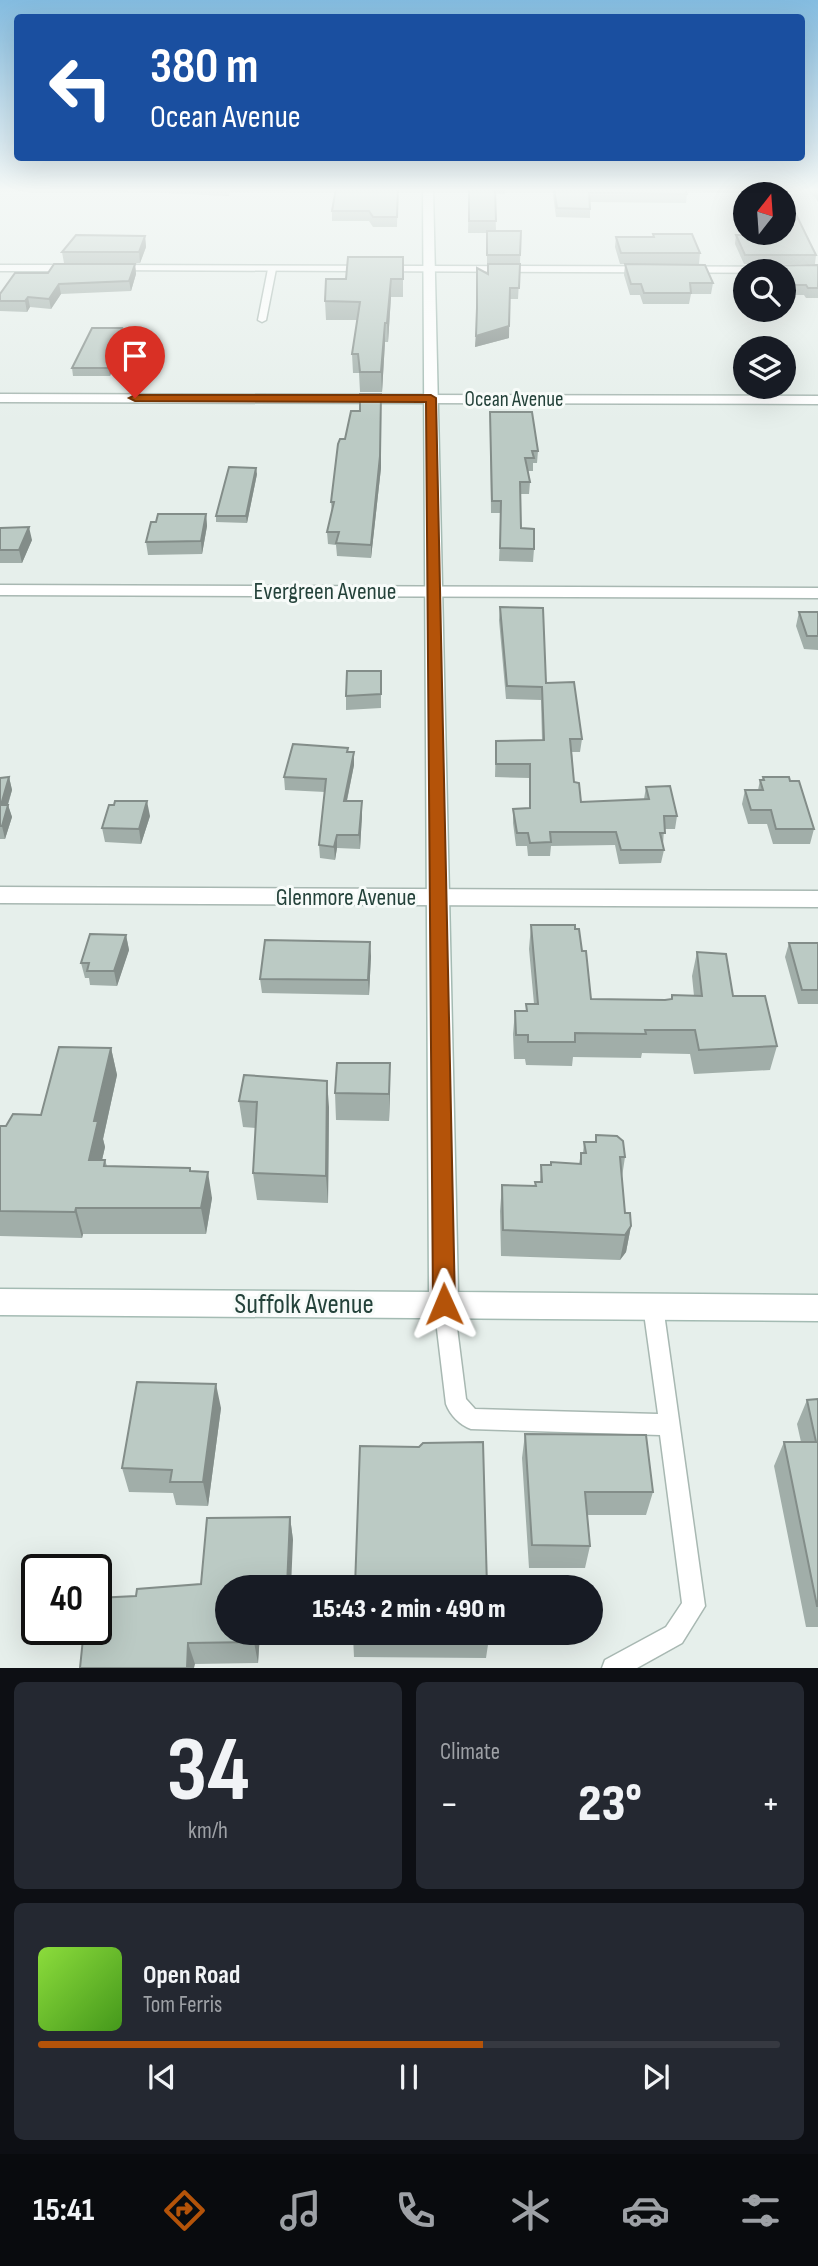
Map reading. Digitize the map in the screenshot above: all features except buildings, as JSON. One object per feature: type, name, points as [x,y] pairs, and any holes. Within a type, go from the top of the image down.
[{"type":"street","points":[[430,266],[444,1304]]},
{"type":"street","points":[[0,268],[818,270]]},
{"type":"street","name":"Ocean Avenue","points":[[0,398],[818,400]]},
{"type":"street","name":"Evergreen Avenue","points":[[0,590],[818,593]]},
{"type":"street","name":"Glenmore Avenue","points":[[0,895],[818,899]]},
{"type":"street","name":"Suffolk Avenue","points":[[0,1302],[818,1308]]},
{"type":"lane","points":[[262,320],[272,269]]},
{"type":"lane","points":[[444,1304],[453,1355],[456,1404],[471,1419],[669,1425]]},
{"type":"lane","points":[[613,1668],[674,1635],[694,1606],[653,1306]]},
{"type":"route","points":[[135,398],[431,398],[444,1304]]}]
